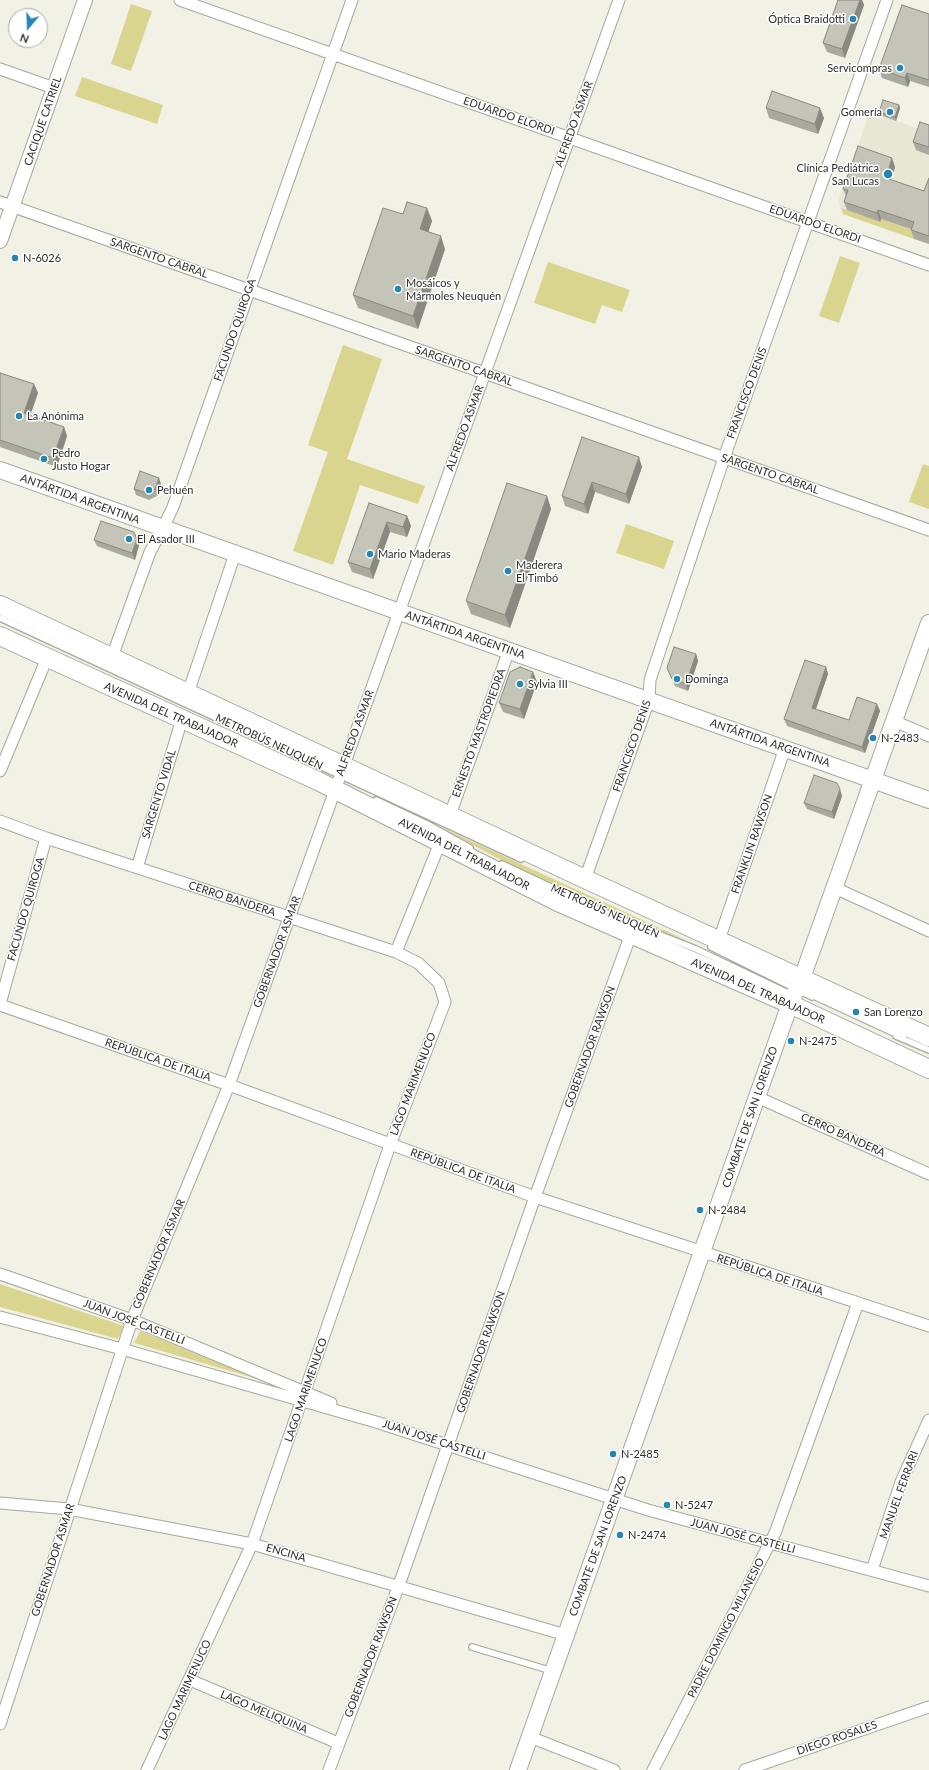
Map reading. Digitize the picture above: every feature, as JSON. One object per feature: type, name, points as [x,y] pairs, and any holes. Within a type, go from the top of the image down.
[{"type":"main road","name":"ANTÁRTIDA ARGENTINA","points":[[0,470],[929,800]]},
{"type":"main road","name":"AVENIDA DEL TRABAJADOR","points":[[0,606],[188,693],[338,780],[440,843],[558,902],[631,934],[796,994],[929,1037]]},
{"type":"main road","name":"COMBATE DE SAN LORENZO","points":[[518,1770],[757,1097],[835,888],[929,623]]},
{"type":"main road","name":"AVENIDA DEL TRABAJADOR","points":[[0,636],[182,719],[338,780],[450,815],[585,879],[713,943],[796,994],[929,1069]]},
{"type":"street","name":"CACIQUE CATRIEL","points":[[0,242],[6,204],[54,88],[85,0]]},
{"type":"street","name":"EDUARDO ELORDI","points":[[180,0],[929,265]]},
{"type":"street","name":"FACUNDO QUIROGA","points":[[112,657],[150,552],[163,528],[175,499],[352,0]]},
{"type":"street","name":"ALFREDO ASMAR","points":[[338,780],[619,0]]},
{"type":"street","name":"FRANCISCO DENIS","points":[[585,879],[649,700],[650,680],[724,458],[887,0]]},
{"type":"street","points":[[0,69],[54,88]]},
{"type":"street","name":"SARGENTO CABRAL","points":[[6,204],[929,530]]},
{"type":"street","points":[[188,693],[236,554]]},
{"type":"street","name":"ERNESTO MASTROPIEDRA","points":[[450,815],[509,650]]},
{"type":"street","points":[[0,771],[47,658]]},
{"type":"street","name":"SARGENTO VIDAL","points":[[137,868],[182,719]]},
{"type":"street","points":[[894,721],[929,736]]},
{"type":"street","name":"FRANKLIN RAWSON","points":[[713,943],[785,748]]},
{"type":"street","name":"GOBERNADOR ASMAR","points":[[0,1724],[132,1320],[229,1085],[338,780]]},
{"type":"street","name":"CERRO BANDERA","points":[[0,821],[46,838],[396,952],[418,963],[439,983],[445,1002]]},
{"type":"street","name":"FACUNDO QUIROGA","points":[[0,1004],[46,838]]},
{"type":"street","points":[[396,952],[440,843]]},
{"type":"street","points":[[835,888],[929,930]]},
{"type":"street","name":"GOBERNADOR RAWSON","points":[[329,1770],[399,1586],[535,1197],[631,934]]},
{"type":"street","points":[[678,946],[692,951],[770,987],[777,991],[778,994],[774,995],[677,951],[678,946]]},
{"type":"street","points":[[814,988],[904,1030],[902,1035],[811,993],[810,989],[814,988]]},
{"type":"street","name":"LAGO MARIMENUCO","points":[[148,1770],[252,1544],[390,1145],[445,1002]]},
{"type":"street","name":"REPÚBLICA DE ITALIA","points":[[0,1004],[229,1085],[535,1197],[702,1253],[929,1326]]},
{"type":"street","name":"CERRO BANDERA","points":[[757,1097],[929,1174]]},
{"type":"street","name":"JUAN JOSÉ CASTELLI","points":[[0,1274],[132,1320],[304,1396],[376,1422],[448,1444],[648,1510],[929,1586]]},
{"type":"street","name":"PADRE DOMINGO MILANESIO","points":[[653,1770],[770,1543],[858,1303]]},
{"type":"street","name":"JUAN JOSÉ CASTELLI","points":[[0,1317],[304,1396]]},
{"type":"street","name":"MANUEL FERRARI","points":[[872,1570],[901,1482],[929,1420]]},
{"type":"street","name":"ENCINA","points":[[0,1503],[69,1509],[252,1544],[566,1635]]},
{"type":"street","name":"LAGO MELIQUINA","points":[[190,1680],[338,1743]]},
{"type":"street","name":"DIEGO ROSALES","points":[[746,1770],[929,1707]]},
{"type":"street","points":[[530,1737],[614,1770]]},
{"type":"lane","name":"METROBÚS NEUQUÉN","points":[[0,618],[338,780],[528,862]]},
{"type":"lane","points":[[367,796],[436,829],[476,851]]},
{"type":"lane","name":"METROBÚS NEUQUÉN","points":[[497,862],[620,919],[692,947],[796,994],[929,1050]]},
{"type":"lane","points":[[472,1647],[553,1672]]},
{"type":"shaded area","points":[[131,4],[152,11],[131,71],[111,64]]},
{"type":"shaded area","points":[[82,77],[163,105],[157,124],[75,96]]},
{"type":"shaded area","name":"Clínica Pediátrica San Lucas","points":[[870,112],[929,132],[929,244],[843,214],[838,201]]},
{"type":"shaded area","points":[[841,208],[880,222],[881,219],[917,231],[914,239],[843,214]]},
{"type":"shaded area","points":[[840,256],[860,263],[839,323],[819,316]]},
{"type":"shaded area","points":[[548,262],[630,290],[622,312],[602,305],[595,324],[534,303]]},
{"type":"shaded area","points":[[343,345],[382,359],[347,459],[425,486],[418,504],[360,485],[333,565],[293,551],[328,452],[308,445]]},
{"type":"shaded area","points":[[923,464],[929,466],[929,509],[909,502]]},
{"type":"shaded area","points":[[626,524],[674,541],[664,569],[616,553]]},
{"type":"shaded area","points":[[432,823],[690,942],[616,914],[499,859]]},
{"type":"shaded area","points":[[0,1284],[124,1326],[118,1339],[0,1307]]},
{"type":"shaded area","points":[[140,1331],[261,1380],[134,1343]]},
{"type":"building","points":[[838,0],[860,0],[842,49],[823,43]]},
{"type":"building","points":[[902,5],[929,14],[929,80],[907,73],[905,78],[879,69]]},
{"type":"building","points":[[772,91],[820,108],[815,124],[766,108]]},
{"type":"building","name":"Gomería","points":[[883,100],[899,105],[895,117],[879,112]]},
{"type":"building","points":[[920,122],[929,125],[929,147],[913,142]]},
{"type":"building","points":[[858,146],[892,158],[886,178],[924,191],[929,178],[929,236],[911,230],[914,222],[878,210],[877,213],[844,202],[848,190],[843,189]]},
{"type":"building","name":"Mosáicos y Mármoles Neuquén","points":[[407,202],[427,208],[420,229],[441,236],[413,316],[353,295],[383,208],[403,214]]},
{"type":"building","points":[[0,373],[34,384],[24,413],[64,427],[53,458],[0,440]]},
{"type":"building","points":[[582,437],[639,457],[626,494],[592,482],[584,504],[562,496]]},
{"type":"building","points":[[140,471],[159,478],[155,489],[147,493],[134,489]]},
{"type":"building","name":"Maderera El Timbó","points":[[507,483],[547,496],[505,615],[466,601]]},
{"type":"building","points":[[369,503],[407,516],[403,527],[387,522],[370,569],[348,562]]},
{"type":"building","points":[[101,521],[134,532],[137,539],[132,553],[94,540]]},
{"type":"building","points":[[674,647],[696,654],[686,684],[672,679],[667,668]]},
{"type":"building","points":[[805,660],[826,667],[812,708],[849,720],[857,697],[877,704],[862,747],[784,719]]},
{"type":"building","points":[[520,667],[533,672],[520,709],[499,703],[510,672]]},
{"type":"building","points":[[814,775],[837,783],[840,789],[832,812],[804,803]]},
{"type":"place","name":"Óptica Braidotti","points":[[853,19]]},
{"type":"place","name":"Servicompras","points":[[900,68]]},
{"type":"place","name":"Gomería","points":[[890,112]]},
{"type":"place","name":"Clínica Pediátrica San Lucas","points":[[888,174]]},
{"type":"place","name":"N-6026","points":[[15,258]]},
{"type":"place","name":"Mosáicos y Mármoles Neuquén","points":[[398,289]]},
{"type":"place","name":"La Anónima","points":[[19,416]]},
{"type":"place","name":"Pedro Justo Hogar","points":[[44,459]]},
{"type":"place","name":"Pehuén","points":[[149,490]]},
{"type":"place","name":"El Asador III","points":[[129,539]]},
{"type":"place","name":"Mario Maderas","points":[[370,554]]},
{"type":"place","name":"Maderera El Timbó","points":[[508,571]]},
{"type":"place","name":"Dominga","points":[[677,679]]},
{"type":"place","name":"Sylvia III","points":[[520,684]]},
{"type":"place","name":"N-2483","points":[[873,738]]},
{"type":"place","name":"San Lorenzo","points":[[856,1012]]},
{"type":"place","name":"N-2475","points":[[791,1041]]},
{"type":"place","name":"N-2484","points":[[700,1210]]},
{"type":"place","name":"N-2485","points":[[613,1454]]},
{"type":"place","name":"N-5247","points":[[667,1505]]},
{"type":"place","name":"N-2474","points":[[620,1535]]}]
